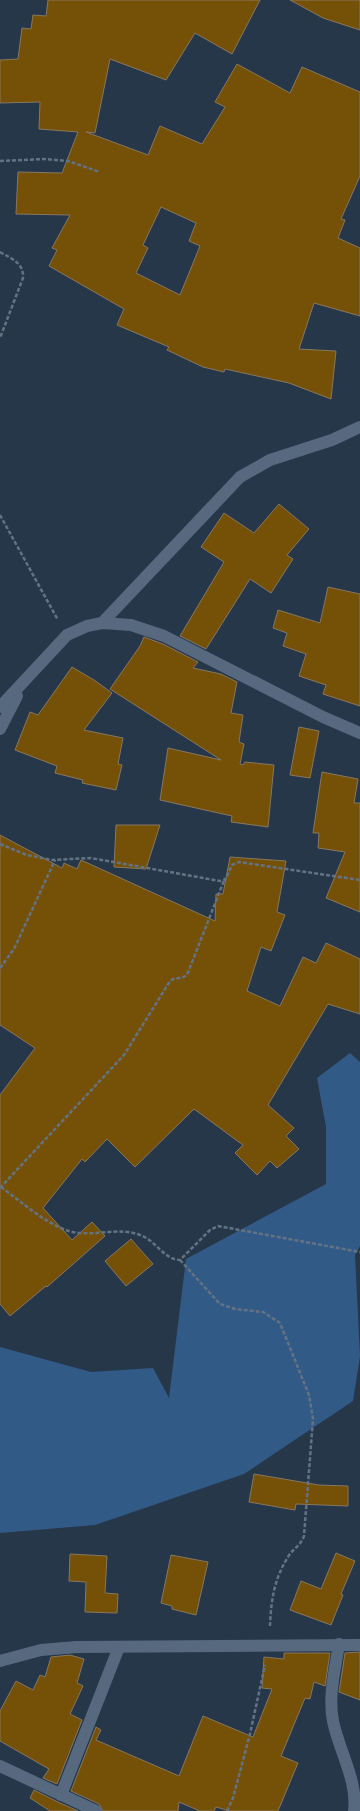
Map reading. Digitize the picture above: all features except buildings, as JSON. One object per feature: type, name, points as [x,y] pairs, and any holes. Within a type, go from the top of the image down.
[{"type":"street","points":[[102,623],[240,478],[270,460],[332,440],[360,427]]},
{"type":"street","points":[[0,707],[67,635],[87,626],[102,623],[131,625],[164,636],[323,717],[360,733]]},
{"type":"street","points":[[0,728],[23,684]]},
{"type":"street","points":[[339,1644],[331,1702],[339,1744],[355,1792],[354,1811]]},
{"type":"street","points":[[0,1661],[41,1650],[76,1647],[360,1645]]},
{"type":"street","points":[[62,1795],[119,1646]]},
{"type":"street","points":[[0,1766],[96,1811]]},
{"type":"path","points":[[0,161],[68,161],[100,172]]},
{"type":"path","points":[[0,252],[18,263],[24,272],[0,337]]},
{"type":"path","points":[[0,515],[67,635]]},
{"type":"path","points":[[0,844],[27,855],[55,860],[91,858],[220,881],[225,878]]},
{"type":"path","points":[[0,968],[14,949],[55,860]]},
{"type":"path","points":[[227,1811],[233,1798],[248,1741],[270,1645],[272,1595],[288,1556],[300,1545],[304,1536],[313,1419],[311,1403],[280,1323],[264,1312],[235,1309],[220,1304],[180,1260],[173,1259],[168,1256],[153,1241],[137,1234],[125,1231],[80,1234],[60,1229],[0,1188],[124,1055],[170,981],[174,978],[184,978],[187,975],[225,878],[232,865],[239,862],[360,880]]},
{"type":"path","points":[[180,1260],[210,1230],[218,1226],[360,1252]]},
{"type":"shaded area","points":[[350,1053],[360,1062],[360,1246],[355,1255],[360,1356],[353,1401],[244,1474],[95,1525],[0,1533],[0,1347],[91,1372],[153,1368],[169,1398],[186,1259],[326,1184],[326,1127],[317,1078]]}]
